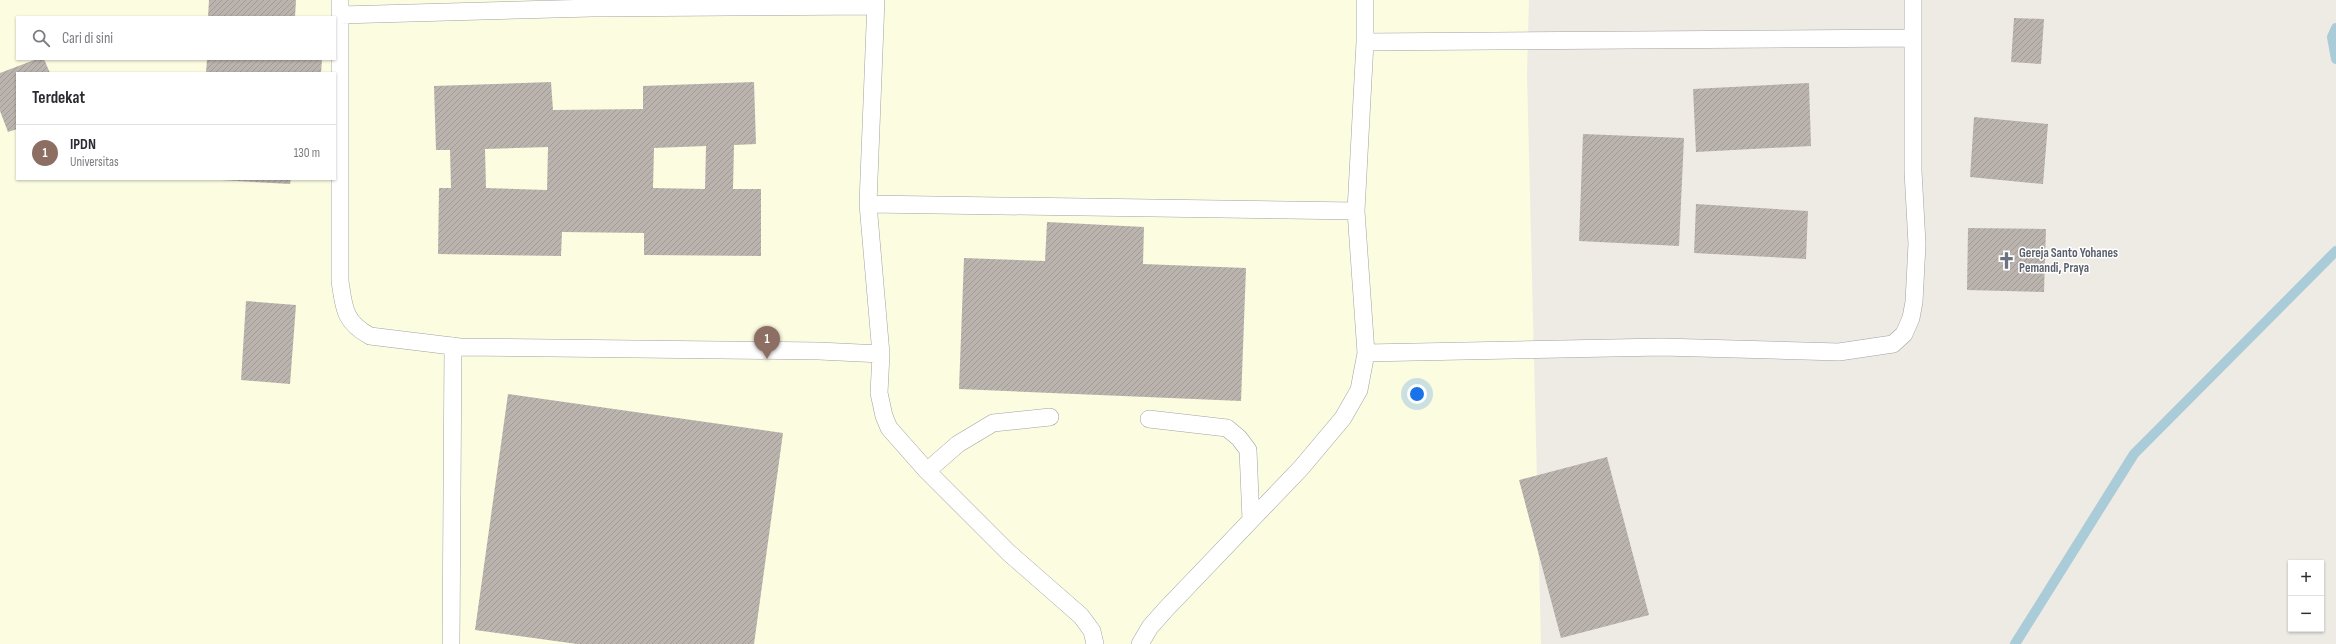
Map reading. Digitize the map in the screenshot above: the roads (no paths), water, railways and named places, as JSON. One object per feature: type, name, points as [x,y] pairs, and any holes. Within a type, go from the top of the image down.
[{"type":"lane","points":[[1140,644],[1150,627],[1301,468],[1343,418],[1359,390],[1366,353],[1356,211],[1365,42],[1365,0]]},
{"type":"lane","points":[[1366,353],[1662,347],[1840,352],[1893,344],[1904,334],[1911,318],[1914,302],[1917,244],[1913,171],[1913,0]]},
{"type":"lane","points":[[881,354],[819,351],[453,346],[370,336],[355,325],[344,310],[340,258],[342,202],[340,8],[592,4],[876,3],[868,204],[881,354],[879,393],[884,416],[889,428],[927,471],[1008,553],[1081,616],[1092,632],[1095,644]]},
{"type":"lane","points":[[1365,42],[1913,38]]},
{"type":"lane","points":[[868,204],[1356,211]]},
{"type":"lane","points":[[451,644],[453,346]]},
{"type":"lane","points":[[927,471],[958,444],[993,423],[1050,417]]},
{"type":"lane","points":[[1149,419],[1227,428],[1239,438],[1248,450],[1251,520]]},
{"type":"waterway","points":[[2336,28],[2332,37],[2336,59]]},
{"type":"waterway","points":[[2015,644],[2134,454],[2336,251]]},
{"type":"place","name":"Gereja Santo Yohanes Pemandi, Praya","points":[[2006,260]]},
{"type":"place","name":"IPDN","points":[[767,359]]}]
